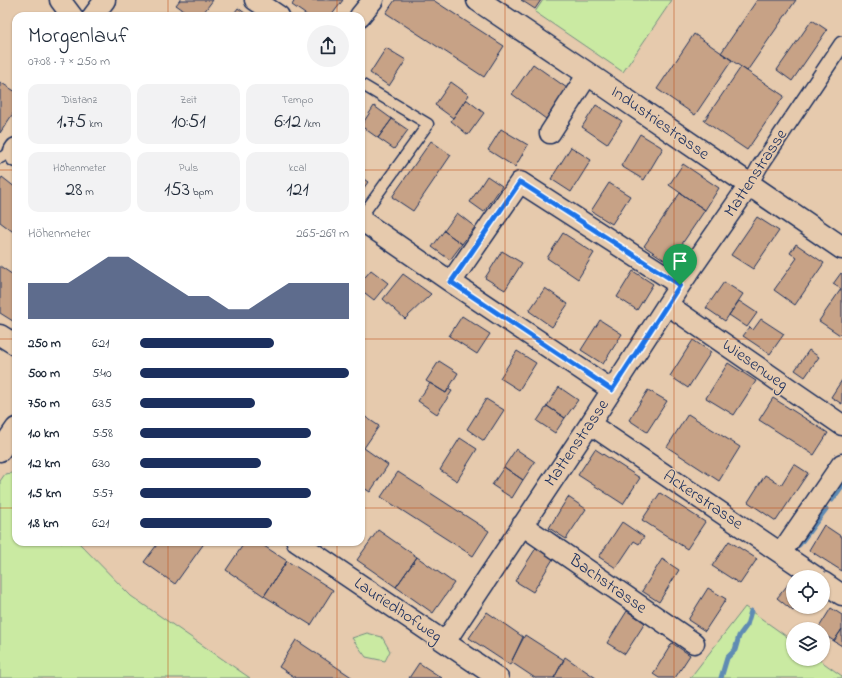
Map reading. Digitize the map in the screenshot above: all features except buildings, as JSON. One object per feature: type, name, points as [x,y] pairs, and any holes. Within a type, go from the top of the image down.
[{"type":"street","points":[[60,0],[69,12]]},
{"type":"street","points":[[96,12],[105,0]]},
{"type":"street","points":[[255,0],[273,12]]},
{"type":"street","points":[[363,12],[373,0]]},
{"type":"street","name":"Industriestrasse","points":[[478,0],[842,248]]},
{"type":"street","name":"Mattenstrasse","points":[[445,642],[590,424],[680,285],[750,184],[760,166],[842,44]]},
{"type":"street","points":[[550,133],[588,74]]},
{"type":"street","points":[[451,282],[520,182],[680,285]]},
{"type":"street","points":[[365,221],[382,235],[612,390]]},
{"type":"street","name":"Wiesenweg","points":[[668,305],[842,425]]},
{"type":"street","points":[[0,335],[12,342]]},
{"type":"street","name":"Ackerstrasse","points":[[590,424],[806,570]]},
{"type":"street","points":[[0,451],[12,434]]},
{"type":"street","points":[[780,553],[842,464]]},
{"type":"street","name":"Bachstrasse","points":[[522,525],[694,643]]},
{"type":"street","name":"Lauriedhofweg","points":[[303,546],[498,678]]},
{"type":"street","points":[[830,587],[842,595]]},
{"type":"lane","points":[[365,86],[428,124],[365,212]]},
{"type":"green space","points":[[543,0],[672,0],[623,72],[535,12]]},
{"type":"green space","points":[[12,473],[12,546],[82,546],[131,596],[250,678],[0,678],[0,481],[5,474]]},
{"type":"green space","points":[[745,607],[786,636],[786,666],[828,666],[842,676],[842,678],[690,678]]},
{"type":"green space","points":[[367,633],[382,637],[390,651],[385,661],[366,657],[352,638]]},
{"type":"waterway","points":[[832,500],[842,486]]},
{"type":"waterway","points":[[799,545],[826,509]]},
{"type":"waterway","points":[[721,678],[727,658],[735,650],[739,636],[747,625],[751,611]]},
{"type":"route","points":[[520,182],[680,285],[612,390],[451,282],[520,182]]}]
